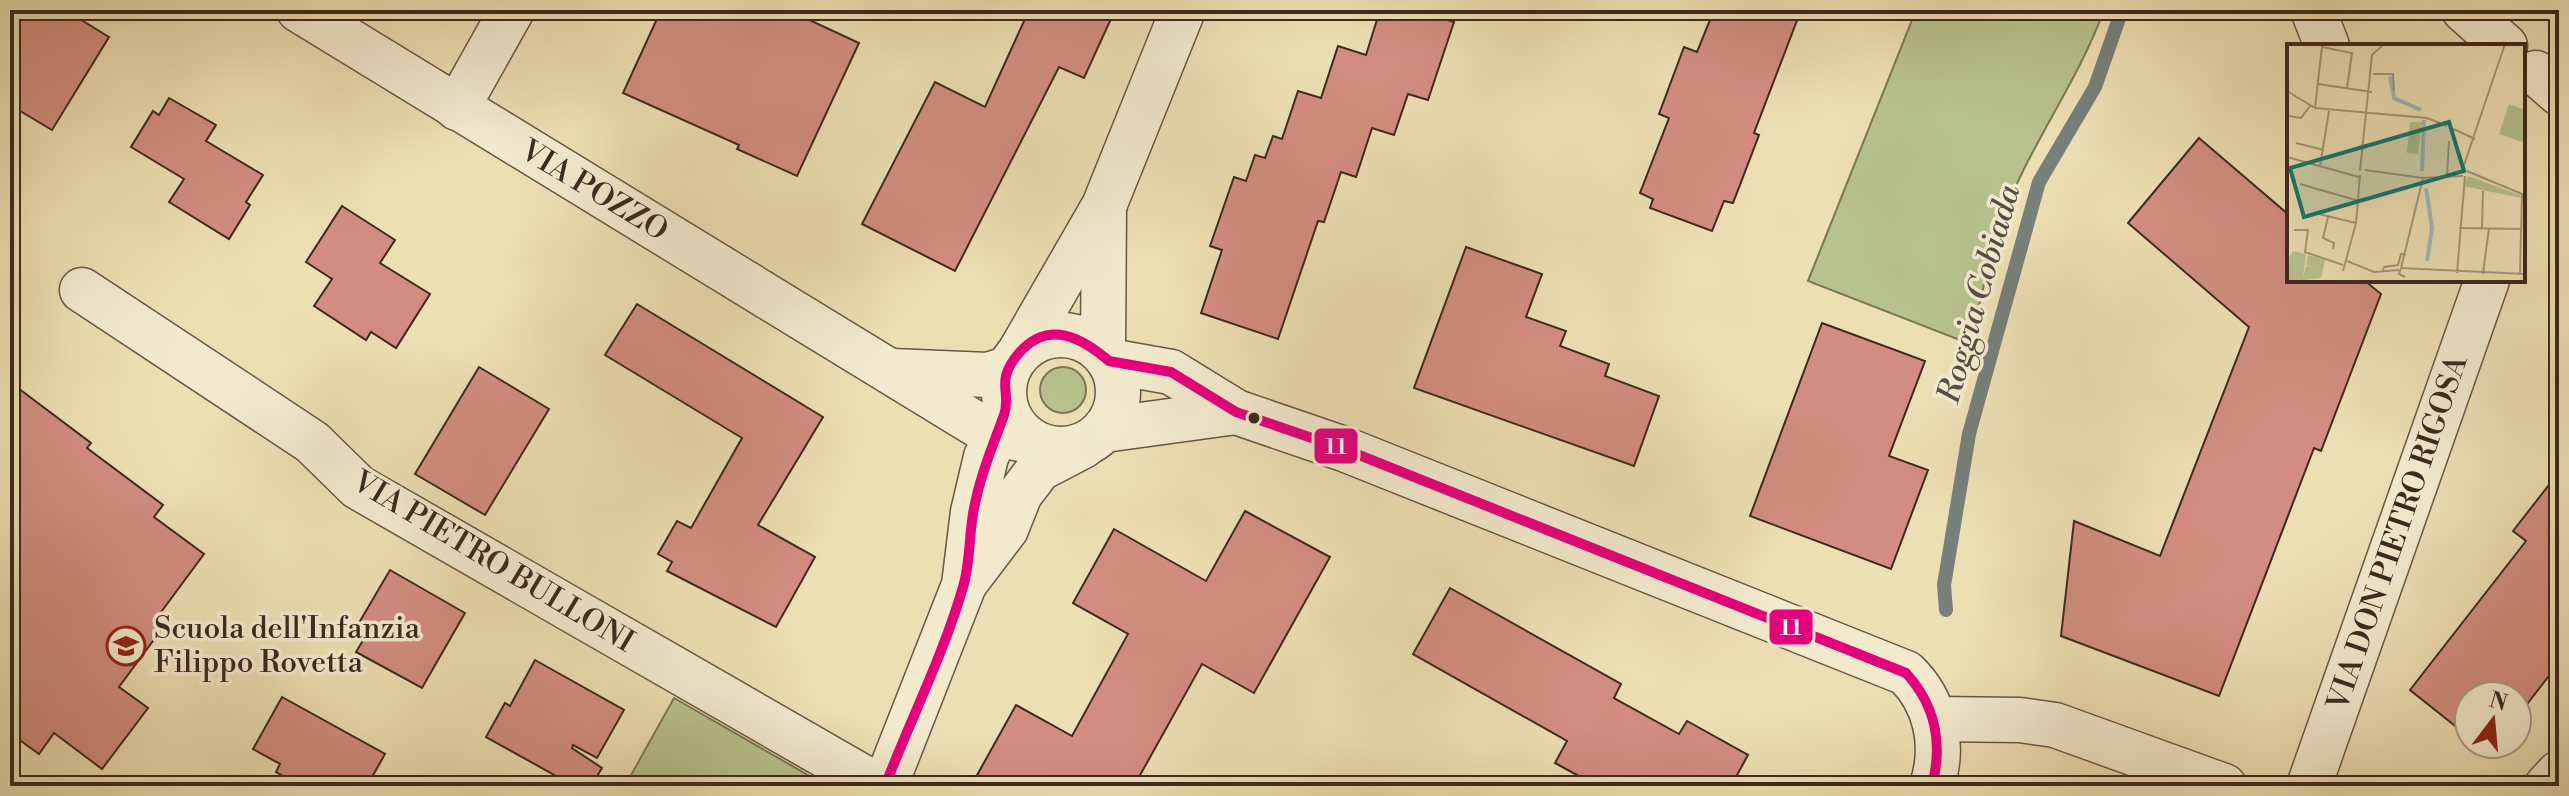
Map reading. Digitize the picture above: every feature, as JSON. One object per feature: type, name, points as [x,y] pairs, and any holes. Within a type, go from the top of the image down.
[{"type":"street","name":"VIA POZZO","points":[[299,10],[890,370],[1011,401]]},
{"type":"street","points":[[457,108],[512,10]]},
{"type":"street","points":[[1011,401],[1104,206],[1183,10]]},
{"type":"street","points":[[2313,10],[2326,44]]},
{"type":"street","points":[[2464,10],[2503,44]]},
{"type":"street","points":[[964,585],[1006,529],[1020,494],[1039,469],[1095,437],[1114,414],[1118,396],[1117,378],[1106,356],[1104,206]]},
{"type":"street","name":"VIA DON PIETRO RIGOSA","points":[[2309,786],[2486,282]]},
{"type":"street","name":"VIA PIETRO BULLONI","points":[[82,290],[312,442],[358,487],[878,786]]},
{"type":"street","points":[[885,786],[964,585],[973,512],[1011,401],[1040,338],[1062,334],[1084,339],[1106,356],[1171,372],[1236,412],[1344,449],[1906,673],[1920,687],[1935,719],[1937,749],[1932,786]]},
{"type":"street","name":"VIA POZZO","points":[[890,370],[988,375],[1011,401]]},
{"type":"street","points":[[1011,401],[1049,448],[1068,449],[1095,437],[1236,412]]},
{"type":"street","points":[[1935,719],[2020,720],[2055,725],[2224,786]]},
{"type":"street","points":[[2550,786],[2559,773]]},
{"type":"street","points":[[2550,786],[2559,784]]},
{"type":"green space","points":[[1916,10],[2104,10],[2077,71],[2014,190],[1992,255],[1970,344],[1808,281]]},
{"type":"green space","points":[[1063,367],[1079,374],[1086,390],[1079,406],[1063,413],[1047,406],[1040,390],[1047,374]]},
{"type":"green space","points":[[674,698],[827,786],[625,786]]},
{"type":"building","points":[[10,10],[65,10],[109,37],[52,130],[10,105]]},
{"type":"building","points":[[661,10],[788,10],[859,43],[797,176],[737,149],[739,145],[623,93]]},
{"type":"building","points":[[1029,10],[1115,10],[1084,78],[1059,67],[955,271],[862,224],[935,82],[985,107]]},
{"type":"building","points":[[1380,10],[1417,10],[1454,22],[1428,100],[1408,94],[1394,135],[1372,128],[1356,177],[1341,172],[1324,222],[1318,221],[1278,339],[1201,313],[1222,250],[1210,246],[1234,177],[1246,181],[1255,155],[1265,158],[1273,136],[1282,139],[1298,91],[1321,98],[1338,46],[1366,55]]},
{"type":"building","points":[[1714,10],[1801,10],[1754,133],[1759,135],[1733,203],[1724,201],[1712,231],[1650,208],[1653,199],[1640,193],[1669,118],[1659,114],[1684,47],[1697,52]]},
{"type":"building","points":[[169,98],[216,125],[206,141],[263,175],[246,202],[250,205],[229,239],[169,202],[184,179],[131,147],[153,111],[159,115]]},
{"type":"building","points":[[2199,138],[2287,213],[2287,282],[2366,282],[2381,294],[2321,451],[2314,448],[2219,696],[2061,636],[2074,521],[2160,556],[2249,327],[2128,223]]},
{"type":"building","points":[[342,206],[395,240],[380,263],[430,294],[396,348],[371,332],[366,340],[314,306],[332,279],[306,262]]},
{"type":"building","points":[[1466,247],[1542,274],[1526,317],[1566,331],[1560,346],[1609,364],[1605,376],[1659,396],[1634,466],[1414,388]]},
{"type":"building","points":[[637,304],[823,417],[758,525],[815,557],[776,627],[667,571],[672,562],[658,554],[677,521],[691,528],[742,438],[605,355]]},
{"type":"building","points":[[1822,323],[1925,361],[1889,456],[1928,470],[1891,569],[1750,516]]},
{"type":"building","points":[[479,367],[549,409],[485,515],[415,474]]},
{"type":"building","points":[[10,382],[91,443],[87,448],[163,505],[154,517],[204,554],[153,623],[161,630],[119,687],[148,708],[102,769],[54,733],[39,754],[10,733]]},
{"type":"building","points":[[2559,472],[2559,663],[2533,696],[2533,680],[2453,680],[2453,724],[2410,690],[2526,541],[2513,531]]},
{"type":"building","points":[[1245,511],[1330,557],[1254,693],[1202,664],[1134,786],[971,786],[1016,705],[1072,736],[1128,634],[1073,603],[1114,529],[1206,581]]},
{"type":"building","points":[[390,570],[465,613],[422,688],[356,652],[371,627],[360,621]]},
{"type":"building","points":[[1450,588],[1621,684],[1614,698],[1679,734],[1687,721],[1748,755],[1731,786],[1597,786],[1555,763],[1567,741],[1413,654]]},
{"type":"building","points":[[535,660],[624,710],[597,758],[573,745],[572,748],[602,768],[591,786],[574,786],[486,737],[505,703],[510,706]]},
{"type":"building","points":[[282,697],[385,754],[367,786],[301,786],[276,772],[280,764],[253,749]]},
{"type":"waterway","name":"Roggia Cobiada","points":[[1946,610],[1944,585],[1969,434],[2039,182],[2095,87],[2122,10]]},
{"type":"transit line","name":"11","points":[[885,786],[937,662],[963,587],[976,501],[1006,407],[1007,372],[1019,353],[1030,343],[1054,335],[1077,339],[1109,361]]},
{"type":"transit line","name":"11","points":[[1109,361],[1171,372],[1236,412],[1344,449],[1906,673],[1924,699],[1934,726],[1937,755],[1932,786]]},
{"type":"place","name":"Scuola dell'Infanzia Filippo Rovetta","points":[[126,646]]}]
